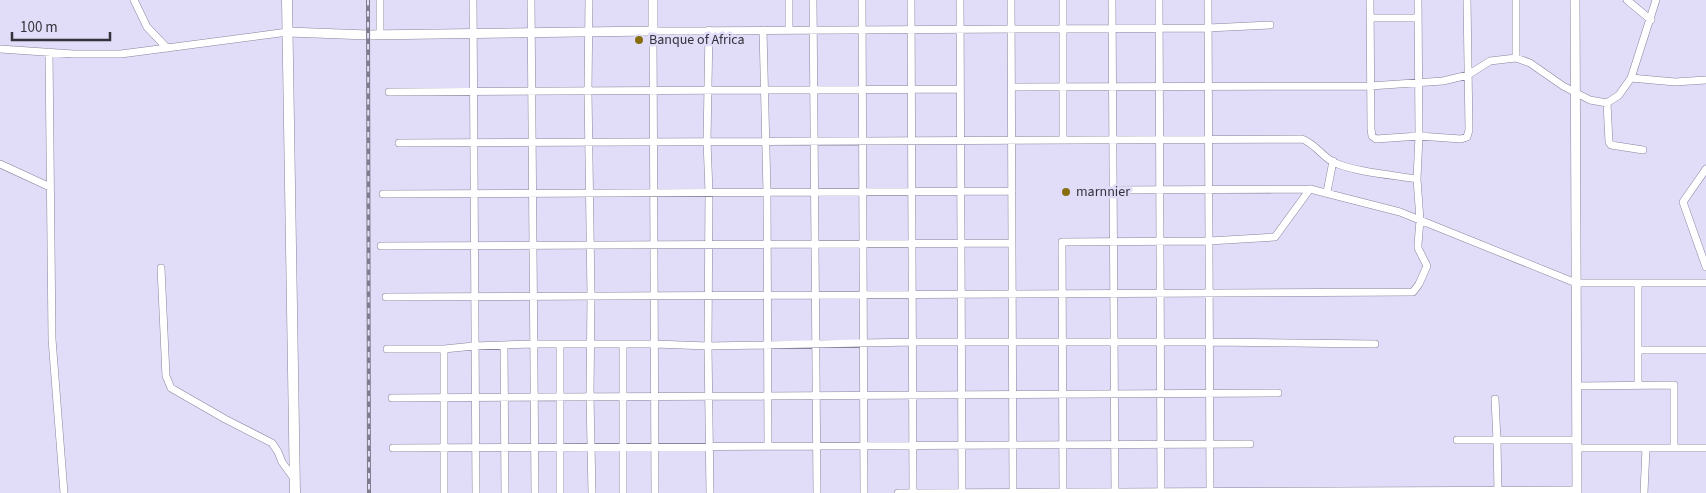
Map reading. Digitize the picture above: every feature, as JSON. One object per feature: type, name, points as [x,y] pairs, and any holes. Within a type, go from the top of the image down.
[{"type":"highway","points":[[287,0],[295,493]]},
{"type":"main road","points":[[288,32],[380,34],[653,31],[653,0]]},
{"type":"main road","points":[[1575,0],[1577,491]]},
{"type":"street","points":[[134,0],[147,27],[167,48]]},
{"type":"street","points":[[380,0],[380,34]]},
{"type":"street","points":[[472,0],[474,33],[476,493]]},
{"type":"street","points":[[531,0],[535,493]]},
{"type":"street","points":[[589,0],[588,91],[591,192],[590,396],[592,493]]},
{"type":"street","points":[[789,0],[789,30]]},
{"type":"street","points":[[813,0],[816,493]]},
{"type":"street","points":[[862,0],[864,493]]},
{"type":"street","points":[[912,0],[914,493]]},
{"type":"street","points":[[960,0],[962,493]]},
{"type":"street","points":[[1011,0],[1013,493]]},
{"type":"street","points":[[1063,0],[1063,140]]},
{"type":"street","points":[[1112,0],[1115,492]]},
{"type":"street","points":[[1159,0],[1161,492]]},
{"type":"street","points":[[1208,0],[1210,492]]},
{"type":"street","points":[[1370,0],[1372,136],[1376,139],[1419,136],[1461,139],[1467,137],[1469,130],[1467,0]]},
{"type":"street","points":[[386,297],[1413,292],[1428,266],[1418,248],[1420,220],[1417,179],[1419,136],[1418,0]]},
{"type":"street","points":[[1516,0],[1516,58]]},
{"type":"street","points":[[1627,0],[1651,20]]},
{"type":"street","points":[[1012,88],[1370,86],[1418,84],[1468,76],[1485,64],[1496,60],[1516,58],[1530,63],[1563,86],[1590,100],[1607,104],[1620,95],[1631,78],[1656,0]]},
{"type":"street","points":[[1370,18],[1418,18]]},
{"type":"street","points":[[656,493],[653,31],[1208,28],[1270,25]]},
{"type":"street","points":[[709,30],[707,142],[710,295],[708,346],[710,493]]},
{"type":"street","points":[[763,30],[767,192],[766,344],[768,446]]},
{"type":"street","points":[[0,49],[121,54],[288,32]]},
{"type":"street","points":[[49,52],[52,339],[64,493]]},
{"type":"street","points":[[1631,78],[1675,82],[1706,80]]},
{"type":"street","points":[[390,92],[960,89]]},
{"type":"street","points":[[1607,104],[1609,142],[1611,145],[1643,150]]},
{"type":"street","points":[[399,143],[1302,139],[1307,140],[1333,161],[1350,167],[1417,179]]},
{"type":"street","points":[[1328,192],[1333,161]]},
{"type":"street","points":[[0,164],[50,187]]},
{"type":"street","points":[[1706,169],[1684,202],[1706,268]]},
{"type":"street","points":[[1114,190],[1310,189],[1328,192],[1339,198],[1390,210],[1420,220],[1576,283],[1706,283]]},
{"type":"street","points":[[1063,493],[1062,242],[1209,241],[1275,237],[1310,189]]},
{"type":"street","points":[[383,194],[654,191],[1012,191]]},
{"type":"street","points":[[382,246],[1012,243]]},
{"type":"street","points":[[161,268],[166,376],[171,388],[272,443],[295,481]]},
{"type":"street","points":[[1638,283],[1638,385]]},
{"type":"street","points":[[387,349],[444,349],[533,344],[708,346],[914,342],[1375,344]]},
{"type":"street","points":[[560,344],[560,493]]},
{"type":"street","points":[[623,344],[623,493]]},
{"type":"street","points":[[504,346],[505,493]]},
{"type":"street","points":[[444,349],[444,493]]},
{"type":"street","points":[[1638,350],[1706,350]]},
{"type":"street","points":[[1576,386],[1674,385],[1674,448]]},
{"type":"street","points":[[392,398],[1278,393]]},
{"type":"street","points":[[1495,399],[1498,440],[1498,492]]},
{"type":"street","points":[[1458,440],[1498,440],[1646,448],[1706,448]]},
{"type":"street","points":[[393,448],[1250,444]]},
{"type":"street","points":[[1644,493],[1646,448]]},
{"type":"street","points":[[898,493],[1577,491]]},
{"type":"railway","points":[[368,0],[369,493]]},
{"type":"place","name":"Banque of Africa","points":[[639,40]]},
{"type":"place","name":"marnnier","points":[[1066,192]]}]
